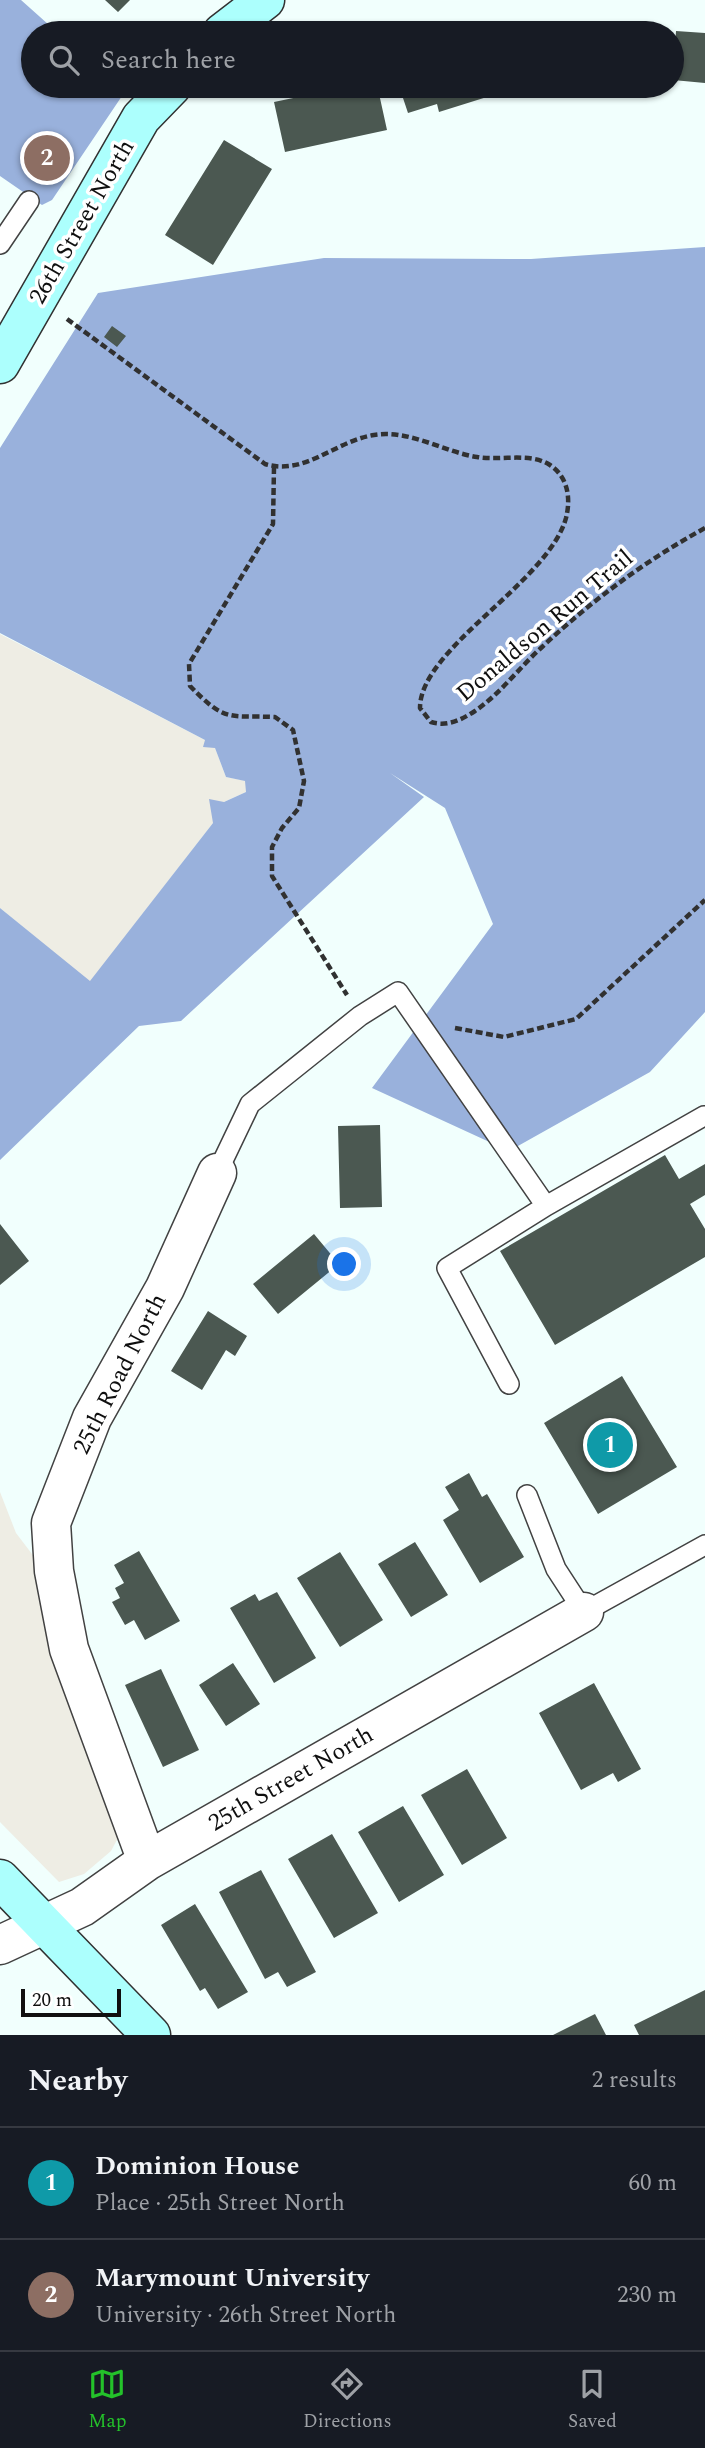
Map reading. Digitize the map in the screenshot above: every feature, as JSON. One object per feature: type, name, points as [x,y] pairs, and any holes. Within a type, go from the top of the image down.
[{"type":"street","points":[[238,21],[265,0]]},
{"type":"street","name":"26th Street North","points":[[0,365],[141,118],[160,98]]},
{"type":"street","name":"25th Road North","points":[[147,1861],[69,1649],[54,1571],[51,1523],[92,1418],[165,1288],[218,1173]]},
{"type":"street","name":"25th Street North","points":[[0,1945],[82,1907],[147,1861],[584,1612]]},
{"type":"street","points":[[0,1879],[151,2035]]},
{"type":"lane","points":[[0,244],[29,201]]},
{"type":"lane","points":[[218,1173],[250,1104],[360,1016],[398,992],[546,1206]]},
{"type":"lane","points":[[509,1384],[446,1268],[546,1206],[705,1117]]},
{"type":"lane","points":[[527,1495],[556,1569],[584,1612],[705,1545]]},
{"type":"path","points":[[61,315],[264,464],[274,467],[273,524],[189,664],[190,686],[213,709],[243,719],[275,717],[293,730],[304,781],[299,808],[282,828],[272,848],[272,876],[360,1016]]},
{"type":"path","name":"Donaldson Run Trail","points":[[274,467],[290,468],[306,463],[337,446],[387,434],[415,439],[479,458],[539,461],[550,465],[565,483],[567,511],[552,550],[477,624],[427,681],[420,708],[427,719],[439,724],[450,723],[477,709],[541,648],[609,590],[648,561],[705,528]]},
{"type":"path","points":[[425,1029],[445,1025],[469,1033],[504,1037],[576,1019],[705,900]]},
{"type":"shaded area","points":[[0,0],[21,0],[45,21],[21,21],[21,98],[121,98],[52,200],[42,205],[0,176]]},
{"type":"shaded area","points":[[705,247],[705,1012],[650,1072],[509,1151],[372,1088],[493,924],[445,808],[390,773],[424,797],[181,1021],[139,1026],[0,1160],[0,908],[90,981],[213,823],[209,799],[224,802],[246,792],[245,781],[226,777],[215,748],[203,747],[205,740],[0,633],[0,448],[98,293],[324,258],[531,259]]},
{"type":"shaded area","points":[[0,634],[205,740],[215,748],[226,777],[246,781],[246,792],[224,802],[213,823],[90,982],[0,908]]},
{"type":"shaded area","points":[[0,1492],[16,1533],[35,1558],[119,1836],[111,1851],[84,1874],[59,1882],[0,1822]]},
{"type":"building","points":[[105,0],[130,0],[118,12]]},
{"type":"building","points":[[684,32],[705,33],[705,83],[684,81]]},
{"type":"building","points":[[293,98],[380,98],[387,130],[285,152],[274,102]]},
{"type":"building","points":[[403,98],[484,98],[439,112],[437,104],[408,113]]},
{"type":"building","points":[[224,140],[272,169],[213,265],[165,235]]},
{"type":"building","points":[[112,326],[126,336],[117,347],[104,337]]},
{"type":"building","points":[[380,1125],[382,1207],[340,1208],[338,1126]]},
{"type":"building","points":[[665,1155],[679,1179],[705,1164],[705,1195],[690,1204],[705,1229],[705,1257],[555,1345],[500,1251]]},
{"type":"building","points":[[0,1224],[29,1261],[0,1285]]},
{"type":"building","points":[[314,1234],[339,1264],[278,1314],[253,1284]]},
{"type":"building","points":[[208,1311],[247,1336],[235,1356],[226,1350],[202,1390],[171,1371]]},
{"type":"building","points":[[622,1376],[677,1467],[598,1514],[544,1423]]},
{"type":"building","points":[[469,1473],[482,1497],[487,1494],[524,1557],[480,1583],[443,1520],[459,1510],[445,1487]]},
{"type":"building","points":[[415,1542],[448,1595],[411,1617],[378,1564]]},
{"type":"building","points":[[139,1551],[180,1621],[145,1640],[134,1620],[125,1625],[112,1602],[120,1598],[115,1588],[124,1583],[114,1565]]},
{"type":"building","points":[[340,1552],[383,1620],[340,1647],[297,1578]]},
{"type":"building","points":[[277,1592],[316,1658],[274,1683],[230,1608],[255,1594],[259,1601]]},
{"type":"building","points":[[233,1663],[260,1704],[226,1726],[199,1685]]},
{"type":"building","points":[[161,1669],[199,1750],[163,1767],[125,1685]]},
{"type":"building","points":[[594,1683],[641,1769],[618,1782],[613,1773],[581,1790],[539,1713]]},
{"type":"building","points":[[467,1769],[507,1838],[462,1865],[421,1795]]},
{"type":"building","points":[[403,1806],[444,1875],[399,1902],[358,1832]]},
{"type":"building","points":[[332,1834],[378,1913],[334,1938],[288,1859]]},
{"type":"building","points":[[261,1870],[316,1972],[287,1987],[278,1972],[265,1979],[219,1892]]},
{"type":"building","points":[[195,1904],[248,1992],[218,2009],[205,1988],[200,1991],[161,1925]]},
{"type":"building","points":[[705,1990],[705,2035],[639,2035],[634,2025]]},
{"type":"building","points":[[595,2014],[606,2035],[553,2035]]},
{"type":"place","name":"Marymount University","points":[[47,158]]},
{"type":"place","name":"Dominion House","points":[[610,1445]]}]
